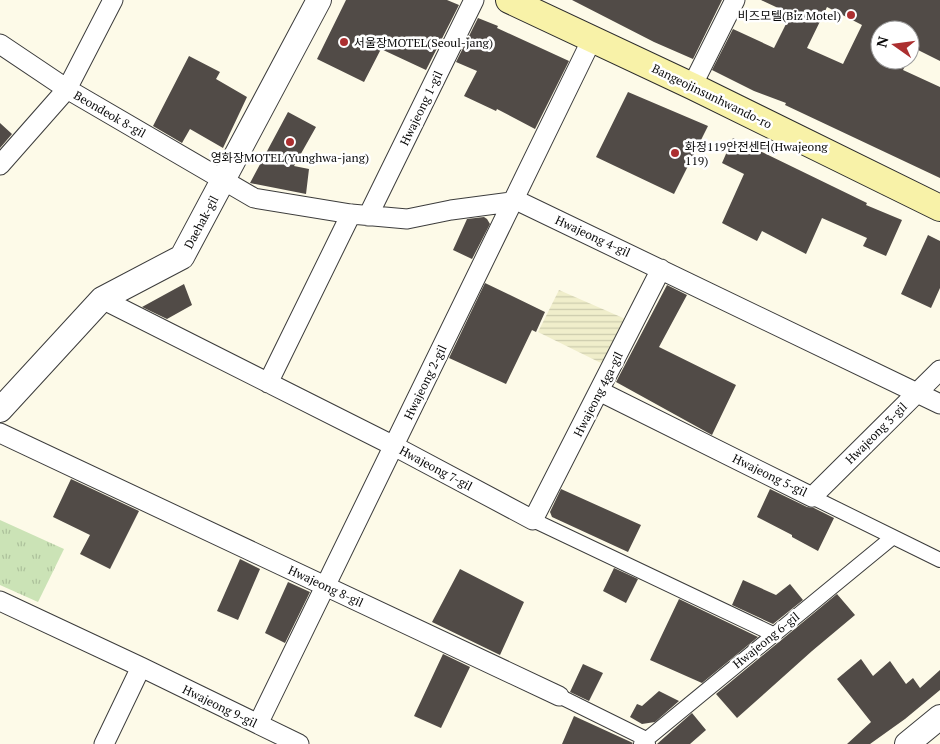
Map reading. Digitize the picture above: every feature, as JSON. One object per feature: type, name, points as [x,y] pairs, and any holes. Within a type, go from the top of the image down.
[{"type":"main road","name":"Bangeojinsunhwando-ro","points":[[509,0],[692,86],[940,208]]},
{"type":"street","points":[[0,165],[67,89],[113,0]]},
{"type":"street","name":"Daehak-gil","points":[[0,410],[102,299],[182,257],[319,0]]},
{"type":"street","name":"Hwajeong 1-gil","points":[[268,383],[474,0]]},
{"type":"street","points":[[692,86],[735,0]]},
{"type":"street","name":"Hwajeong 2-gil","points":[[258,724],[592,39]]},
{"type":"street","name":"Beondeok 8-gil","points":[[0,44],[67,89],[223,180]]},
{"type":"street","name":"Hwajeong 4-gil","points":[[223,180],[254,198],[360,215],[407,219],[518,200],[940,404]]},
{"type":"street","name":"Hwajeong 4ga-gil","points":[[534,520],[661,269]]},
{"type":"street","name":"Hwajeong 7-gil","points":[[102,299],[394,446],[534,520],[773,634]]},
{"type":"street","name":"Hwajeong 3-gil","points":[[812,496],[940,370]]},
{"type":"street","name":"Hwajeong 5-gil","points":[[599,391],[940,560]]},
{"type":"street","name":"Hwajeong 8-gil","points":[[0,433],[559,696],[645,742]]},
{"type":"street","name":"Hwajeong 6-gil","points":[[645,742],[892,537]]},
{"type":"street","name":"Hwajeong 9-gil","points":[[0,601],[299,744]]},
{"type":"street","points":[[104,744],[141,667]]},
{"type":"street","points":[[907,744],[940,717]]},
{"type":"shaded area","points":[[559,290],[630,321],[607,366],[538,332]]},
{"type":"green space","points":[[0,520],[64,549],[38,602],[0,585]]},
{"type":"building","points":[[346,0],[447,0],[459,5],[426,70],[381,49],[364,82],[317,59]]},
{"type":"building","points":[[572,0],[722,0],[693,59],[654,42]]},
{"type":"building","points":[[761,0],[940,0],[940,61],[920,51],[920,20],[870,20],[870,70],[903,70],[940,87],[940,178],[785,105],[786,103],[754,91],[712,70],[733,29],[774,48],[791,14]],"holes":[[[827,7],[862,25],[843,64],[807,48]]]},
{"type":"building","points":[[478,18],[569,61],[535,129],[497,109],[496,111],[464,96],[477,71],[456,62]]},
{"type":"building","points":[[189,56],[220,72],[216,79],[247,97],[223,148],[190,129],[182,143],[153,126]]},
{"type":"building","points":[[628,92],[708,126],[674,194],[596,157]]},
{"type":"building","points":[[288,112],[316,127],[294,166],[309,169],[306,194],[250,183]]},
{"type":"building","points":[[0,123],[12,134],[0,148]]},
{"type":"building","points":[[733,138],[867,203],[866,205],[902,220],[886,256],[863,246],[867,238],[822,218],[806,254],[762,231],[757,241],[722,223],[744,174],[722,163]]},
{"type":"building","points":[[484,217],[490,224],[472,259],[453,250],[467,219]]},
{"type":"building","points":[[928,235],[940,241],[940,288],[931,308],[901,294]]},
{"type":"building","points":[[485,283],[545,312],[536,332],[532,330],[506,384],[449,358]]},
{"type":"building","points":[[184,284],[192,305],[167,319],[142,307]]},
{"type":"building","points":[[667,285],[687,295],[659,347],[736,385],[712,435],[616,382]]},
{"type":"building","points":[[71,479],[139,511],[110,569],[80,554],[90,535],[53,517]]},
{"type":"building","points":[[561,489],[641,525],[628,552],[552,517],[550,512]]},
{"type":"building","points":[[770,489],[834,518],[818,551],[757,517]]},
{"type":"building","points":[[240,559],[260,569],[238,620],[217,611]]},
{"type":"building","points":[[614,568],[638,579],[626,603],[603,591]]},
{"type":"building","points":[[460,569],[524,602],[500,655],[432,622]]},
{"type":"building","points":[[743,580],[776,595],[790,584],[803,600],[773,624],[732,605]]},
{"type":"building","points":[[288,582],[310,592],[285,643],[265,633]]},
{"type":"building","points":[[837,594],[855,615],[737,718],[716,694]]},
{"type":"building","points":[[679,599],[758,637],[702,683],[650,660]]},
{"type":"building","points":[[443,654],[470,667],[441,728],[414,716]]},
{"type":"building","points":[[861,659],[873,676],[890,661],[906,684],[913,678],[920,688],[940,670],[940,690],[905,719],[870,744],[847,744],[871,722],[837,679]]},
{"type":"building","points":[[583,664],[603,673],[589,701],[570,692]]},
{"type":"building","points":[[659,691],[679,701],[655,722],[642,724],[630,717],[637,704],[642,706]]},
{"type":"building","points":[[692,713],[706,730],[690,744],[657,744]]},
{"type":"building","points":[[574,716],[633,743],[562,744]]},
{"type":"place","name":"비즈모텔(Biz Motel)","points":[[851,15]]},
{"type":"place","name":"서울장MOTEL(Seoul-jang)","points":[[344,42]]},
{"type":"place","name":"영화장MOTEL(Yunghwa-jang)","points":[[290,142]]},
{"type":"place","name":"화정119안전센터(Hwajeong 119)","points":[[675,153]]}]
